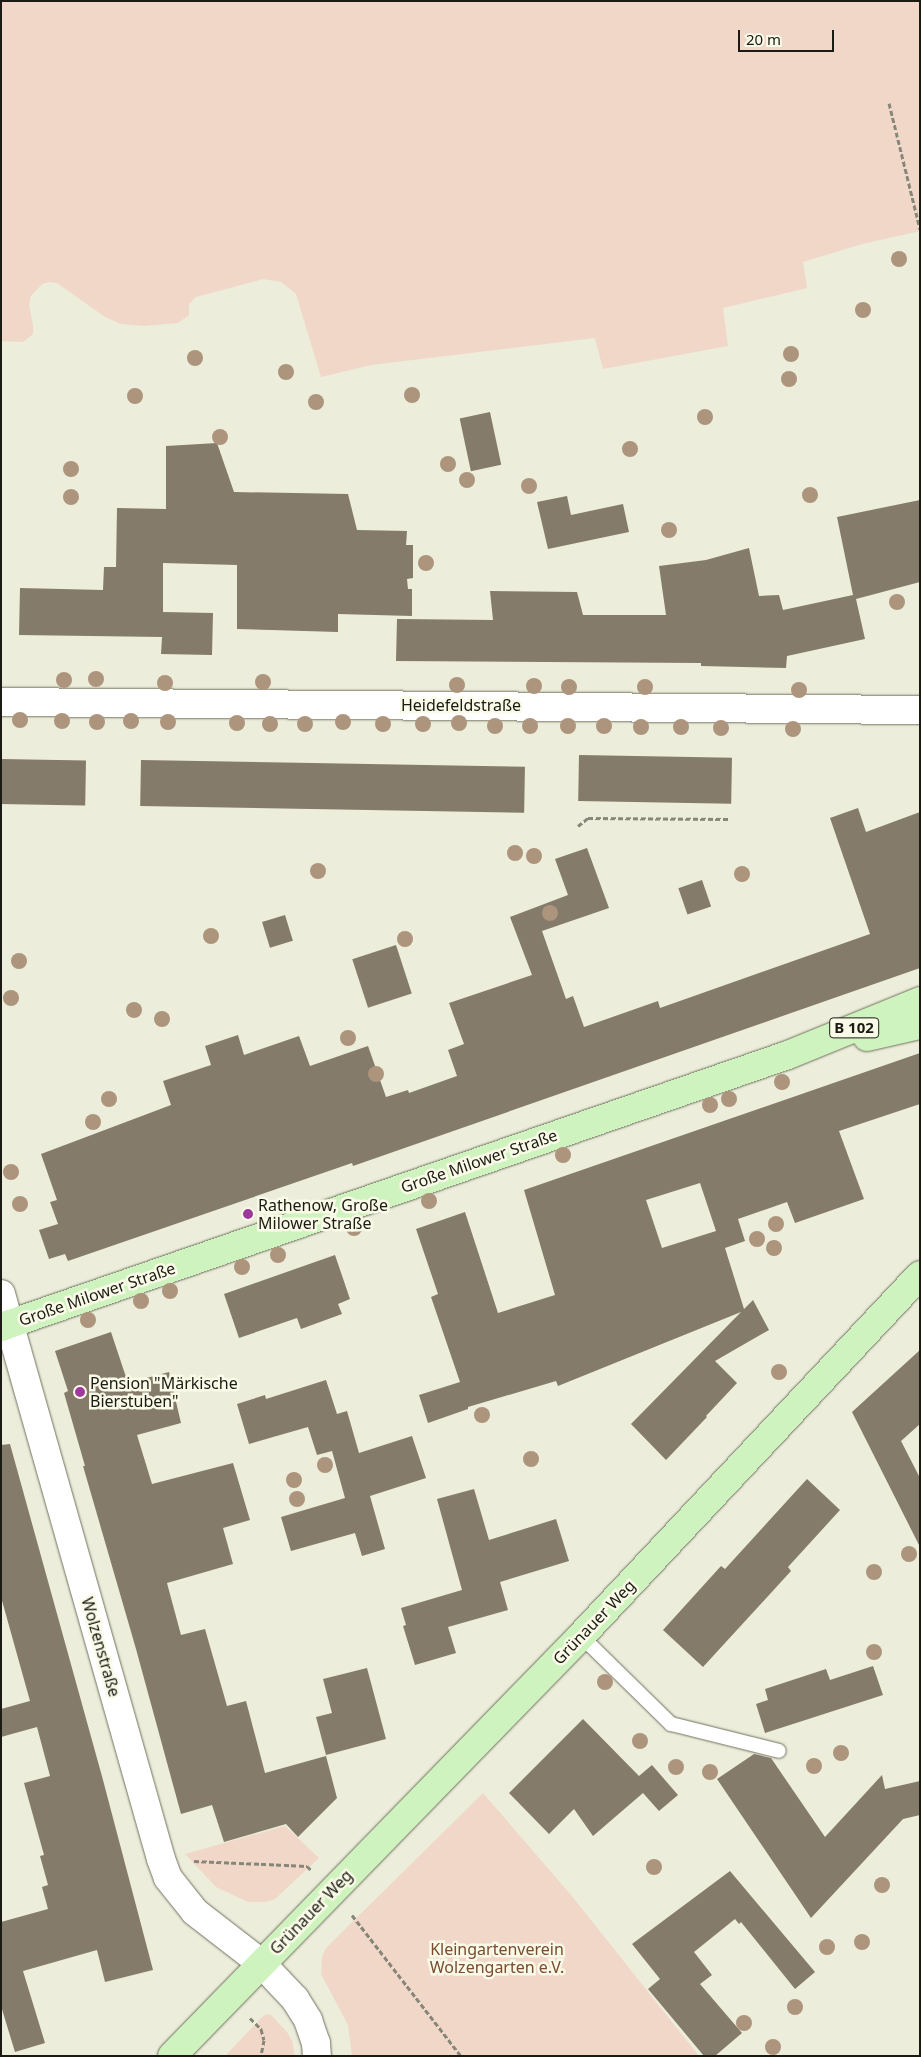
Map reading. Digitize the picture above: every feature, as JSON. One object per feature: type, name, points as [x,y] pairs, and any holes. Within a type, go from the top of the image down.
[{"type":"main road","name":"Große Milower Straße","points":[[5,1326],[788,1055],[920,1001]]},
{"type":"main road","name":"Große Milower Straße","points":[[788,1055],[920,1024]]},
{"type":"main road","name":"Grünauer Weg","points":[[172,2056],[581,1636],[920,1275]]},
{"type":"street","name":"Heidefeldstraße","points":[[1,702],[920,710]]},
{"type":"street","name":"Wolzenstraße","points":[[1,1294],[5,1326],[49,1461],[160,1860],[168,1878],[196,1912],[261,1963]]},
{"type":"street","name":"Grünauer Weg","points":[[261,1963],[295,1999],[308,2020],[316,2043],[317,2056]]},
{"type":"lane","points":[[581,1636],[671,1724],[779,1751]]},
{"type":"path","points":[[889,103],[920,229]]},
{"type":"path","points":[[578,826],[588,818],[728,819]]},
{"type":"path","points":[[160,1860],[307,1866],[332,1890],[461,2056]]},
{"type":"path","points":[[229,1996],[261,2029],[264,2040],[261,2056]]},
{"type":"green space","points":[[1,1],[920,1],[920,231],[862,244],[803,262],[807,288],[723,308],[728,346],[603,369],[595,338],[371,365],[321,377],[296,294],[281,282],[263,279],[196,297],[189,304],[189,315],[178,323],[144,326],[121,324],[105,317],[57,283],[49,282],[42,284],[31,296],[29,305],[33,334],[23,342],[1,341]]},
{"type":"green space","name":"Kleingartenverein Wolzengarten e.V.","points":[[483,1793],[571,1895],[699,2056],[352,2056],[348,2025],[321,1974],[322,1957],[326,1948]]},
{"type":"green space","points":[[285,1826],[319,1858],[275,1899],[265,1902],[248,1902],[216,1887],[185,1854]]},
{"type":"green space","points":[[270,2014],[287,2032],[292,2041],[295,2056],[225,2056],[264,2015]]},
{"type":"building","points":[[490,412],[501,465],[471,471],[460,418]]},
{"type":"building","points":[[217,443],[234,492],[348,494],[357,530],[407,531],[406,545],[413,545],[413,578],[407,579],[408,589],[412,589],[412,616],[338,614],[338,632],[237,629],[237,565],[163,563],[163,612],[213,613],[212,655],[161,654],[162,637],[19,635],[20,588],[103,590],[104,567],[116,567],[117,508],[166,509],[166,446]]},
{"type":"building","points":[[567,496],[571,515],[623,504],[629,532],[548,549],[537,502]]},
{"type":"building","points":[[920,500],[920,582],[856,599],[865,639],[787,656],[786,668],[701,666],[701,663],[396,661],[397,619],[493,620],[490,591],[577,592],[583,615],[666,615],[659,566],[706,560],[749,548],[759,596],[779,595],[783,610],[853,595],[837,517]]},
{"type":"building","points":[[579,755],[732,758],[731,804],[578,801]]},
{"type":"building","points":[[1,759],[86,760],[85,805],[1,804]]},
{"type":"building","points":[[141,760],[525,767],[524,813],[140,806]]},
{"type":"building","points":[[858,808],[866,832],[920,812],[920,968],[353,1166],[352,1163],[68,1261],[65,1254],[49,1259],[39,1230],[58,1224],[50,1202],[57,1200],[41,1154],[171,1105],[163,1081],[211,1065],[205,1046],[238,1035],[244,1055],[299,1036],[310,1066],[368,1046],[386,1097],[408,1090],[409,1093],[457,1076],[448,1050],[464,1044],[449,1003],[532,975],[510,917],[568,895],[555,859],[587,848],[609,908],[542,931],[566,999],[573,996],[584,1027],[658,1001],[660,1008],[870,934],[830,818]]},
{"type":"building","points":[[702,880],[711,906],[687,915],[678,888]]},
{"type":"building","points":[[285,915],[293,941],[270,948],[262,922]]},
{"type":"building","points":[[396,945],[412,994],[368,1008],[352,959]]},
{"type":"building","points":[[920,1053],[920,1104],[839,1131],[864,1199],[795,1223],[787,1202],[738,1219],[745,1241],[725,1248],[744,1309],[753,1300],[769,1330],[715,1361],[737,1383],[666,1460],[631,1424],[741,1312],[558,1386],[556,1381],[468,1407],[468,1409],[428,1423],[419,1395],[460,1382],[431,1297],[438,1294],[416,1229],[465,1212],[498,1313],[555,1295],[524,1190]],"holes":[[[700,1183],[716,1231],[662,1248],[646,1200]]]},
{"type":"building","points":[[335,1255],[350,1299],[338,1304],[342,1314],[301,1329],[297,1318],[239,1338],[224,1294]]},
{"type":"building","points":[[111,1332],[128,1383],[169,1372],[181,1423],[137,1435],[152,1484],[233,1463],[250,1520],[223,1528],[233,1564],[167,1583],[181,1635],[205,1629],[227,1706],[246,1701],[265,1773],[326,1756],[337,1798],[298,1837],[286,1824],[224,1842],[212,1805],[181,1814],[83,1466],[85,1466],[64,1393],[68,1391],[55,1351]]},
{"type":"building","points":[[920,1350],[920,1424],[901,1441],[920,1478],[920,1547],[852,1412]]},
{"type":"building","points":[[326,1380],[337,1414],[347,1411],[359,1453],[412,1436],[426,1478],[370,1496],[385,1549],[362,1556],[355,1533],[291,1551],[281,1517],[345,1498],[332,1451],[317,1455],[308,1427],[249,1444],[237,1404],[265,1395],[266,1399]]},
{"type":"building","points":[[10,1444],[103,1780],[153,1970],[105,1982],[97,1950],[23,1971],[45,2043],[15,2052],[1,2006],[1,1922],[48,1909],[42,1887],[48,1885],[40,1856],[44,1855],[24,1783],[50,1776],[37,1727],[1,1737],[1,1709],[30,1701],[1,1597],[1,1445]]},
{"type":"building","points":[[807,1479],[840,1510],[788,1567],[791,1571],[703,1667],[663,1630],[721,1566],[725,1569]]},
{"type":"building","points":[[474,1489],[489,1540],[556,1519],[569,1561],[500,1582],[508,1610],[448,1627],[456,1653],[415,1665],[403,1626],[406,1625],[401,1608],[462,1590],[437,1499]]},
{"type":"building","points":[[873,1666],[883,1695],[765,1733],[756,1704],[768,1700],[765,1689],[826,1669],[830,1680]]},
{"type":"building","points":[[367,1668],[386,1739],[326,1755],[316,1717],[332,1713],[323,1679]]},
{"type":"building","points":[[583,1719],[639,1776],[652,1765],[678,1795],[659,1811],[643,1793],[593,1836],[574,1809],[549,1834],[509,1793]]},
{"type":"building","points":[[754,1754],[771,1758],[825,1837],[882,1775],[885,1789],[920,1781],[920,1815],[903,1819],[811,1918],[717,1779]]},
{"type":"building","points":[[730,1871],[815,1972],[795,1989],[741,1922],[739,1924],[735,1919],[694,1952],[712,1975],[700,1984],[742,2033],[715,2056],[704,2056],[648,1989],[660,1979],[632,1944]]},
{"type":"place","name":"Rathenow, Große Milower Straße","points":[[248,1214]]},
{"type":"place","name":"Pension \"Märkische Bierstuben\"","points":[[80,1392]]}]
